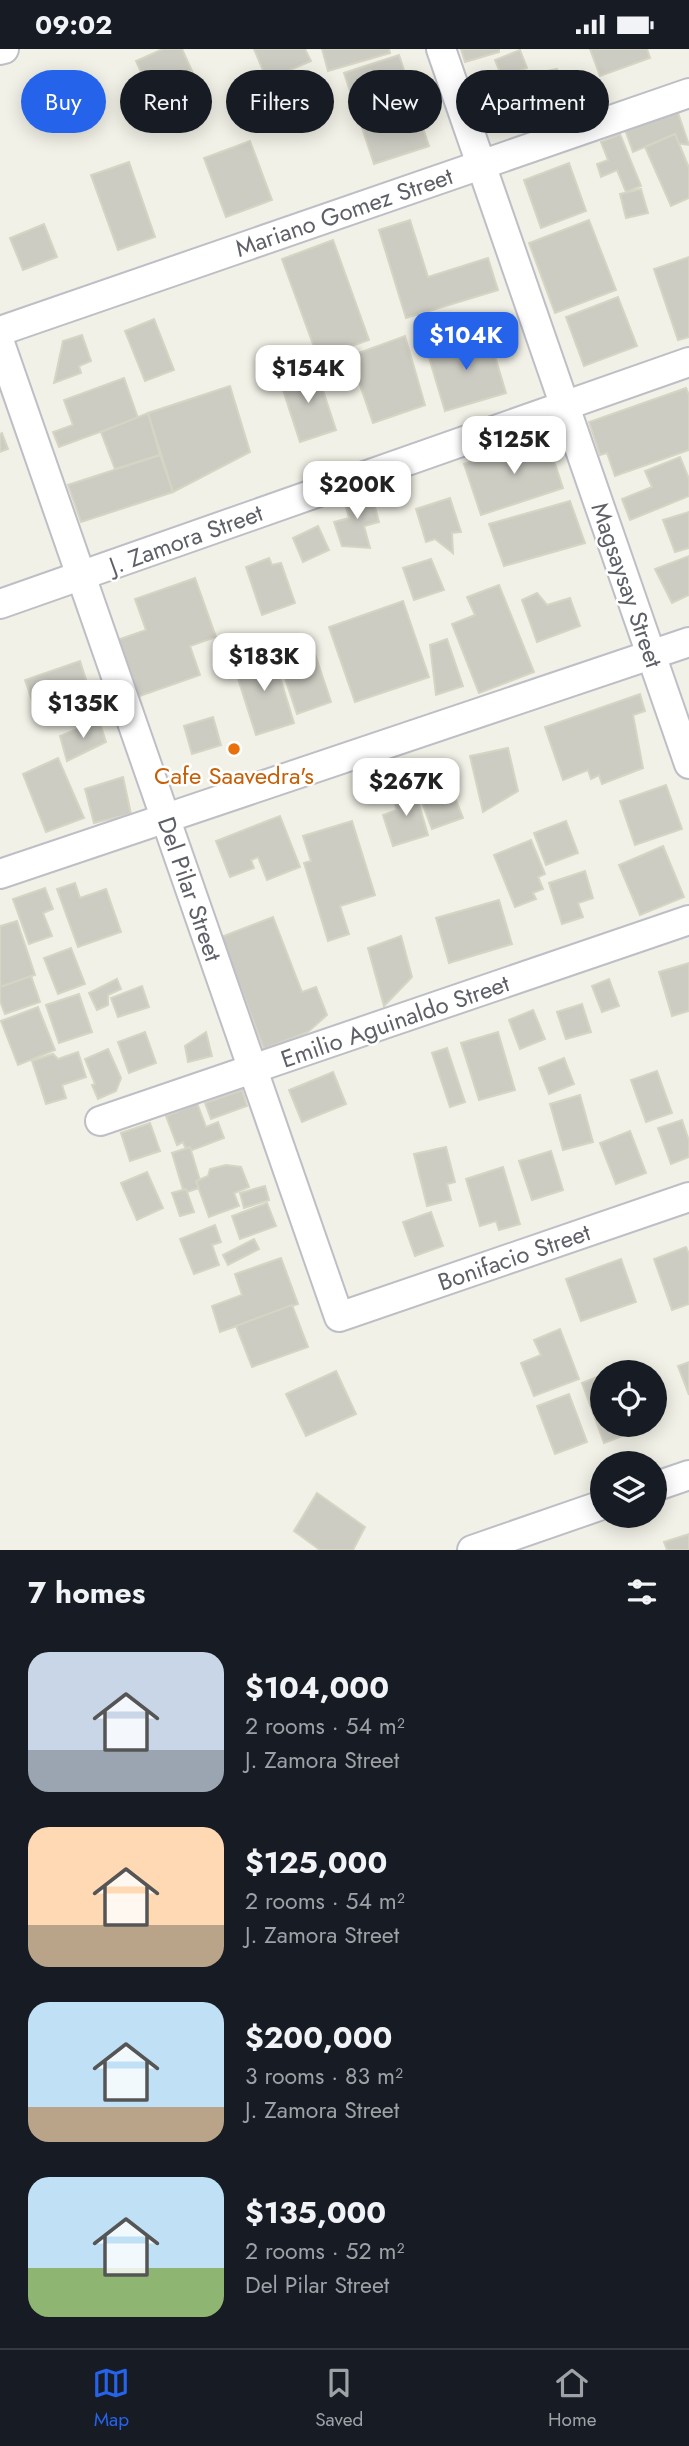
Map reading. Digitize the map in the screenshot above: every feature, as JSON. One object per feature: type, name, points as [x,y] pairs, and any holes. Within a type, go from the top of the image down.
[{"type":"street","name":"Magsaysay Street","points":[[440,49],[689,764]]},
{"type":"street","name":"Mariano Gomez Street","points":[[0,331],[689,93]]},
{"type":"street","name":"Del Pilar Street","points":[[0,343],[339,1317]]},
{"type":"street","name":"J. Zamora Street","points":[[0,604],[689,362]]},
{"type":"street","points":[[0,874],[689,642]]},
{"type":"street","name":"Emilio Aguinaldo Street","points":[[100,1121],[689,921]]},
{"type":"street","name":"Bonifacio Street","points":[[339,1317],[689,1198]]},
{"type":"street","points":[[667,1483],[689,1475]]},
{"type":"street","points":[[472,1550],[590,1509]]},
{"type":"building","points":[[163,49],[182,49],[192,70],[140,70],[136,61]]},
{"type":"building","points":[[254,49],[305,49],[311,61],[290,70],[263,70]]},
{"type":"building","points":[[322,49],[389,49],[390,53],[328,70]]},
{"type":"building","points":[[461,49],[499,49],[499,52],[465,62]]},
{"type":"building","points":[[590,49],[647,49],[650,58],[609,73],[609,70],[598,70]]},
{"type":"building","points":[[520,50],[527,68],[499,70],[495,60]]},
{"type":"building","points":[[399,55],[404,70],[353,70]]},
{"type":"building","points":[[677,110],[689,145],[675,143],[675,134],[633,152],[624,127]]},
{"type":"building","points":[[364,133],[425,133],[429,146],[374,164]]},
{"type":"building","points":[[620,134],[641,186],[626,192],[617,170],[601,177],[597,164],[608,160],[601,142]]},
{"type":"building","points":[[675,134],[689,168],[689,198],[671,206],[645,147]]},
{"type":"building","points":[[250,141],[272,200],[226,217],[204,158]]},
{"type":"building","points":[[129,162],[155,237],[118,250],[91,175]]},
{"type":"building","points":[[569,163],[586,211],[541,228],[524,180]]},
{"type":"building","points":[[641,189],[648,213],[626,218],[620,194]]},
{"type":"building","points":[[410,220],[428,277],[488,258],[498,290],[406,318],[379,230]]},
{"type":"building","points":[[589,220],[616,290],[555,313],[529,243]]},
{"type":"building","points":[[44,224],[57,257],[23,270],[10,238]]},
{"type":"building","points":[[333,240],[369,340],[318,358],[282,259]]},
{"type":"building","points":[[689,257],[689,337],[678,340],[654,269]]},
{"type":"building","points":[[618,297],[637,346],[584,366],[566,317]]},
{"type":"building","points":[[154,319],[174,370],[145,381],[125,331]]},
{"type":"building","points":[[488,333],[506,393],[445,411],[427,351]]},
{"type":"building","points":[[82,335],[91,361],[79,366],[81,373],[54,383],[63,341]]},
{"type":"building","points":[[405,336],[425,405],[373,423],[350,356]]},
{"type":"building","points":[[316,369],[336,430],[300,442],[280,381]]},
{"type":"building","points":[[124,378],[138,418],[59,447],[53,432],[73,425],[64,400]]},
{"type":"building","points":[[230,386],[250,452],[173,492],[148,413]]},
{"type":"building","points":[[686,388],[689,395],[689,450],[615,476],[607,453],[600,455],[589,422]]},
{"type":"building","points":[[148,413],[160,455],[115,469],[101,432]]},
{"type":"building","points":[[2,433],[8,449],[0,452],[0,434]]},
{"type":"building","points":[[546,436],[563,488],[481,515],[464,464]]},
{"type":"building","points":[[160,455],[173,492],[81,522],[68,485]]},
{"type":"building","points":[[680,457],[689,479],[689,496],[630,520],[622,499],[652,487],[645,471]]},
{"type":"building","points":[[371,492],[379,522],[364,526],[370,548],[342,546],[334,522],[349,518],[344,500]]},
{"type":"building","points":[[450,498],[461,532],[452,533],[453,553],[435,539],[426,542],[416,509]]},
{"type":"building","points":[[570,501],[585,543],[504,566],[489,524]]},
{"type":"building","points":[[689,512],[689,548],[675,552],[663,520]]},
{"type":"building","points":[[318,526],[329,550],[303,562],[293,538]]},
{"type":"building","points":[[689,556],[689,595],[672,603],[655,569]]},
{"type":"building","points":[[269,558],[272,565],[281,563],[295,603],[262,615],[246,567]]},
{"type":"building","points":[[431,559],[444,590],[414,600],[403,568]]},
{"type":"building","points":[[195,578],[216,637],[190,646],[200,675],[137,697],[117,640],[146,630],[135,599]]},
{"type":"building","points":[[499,585],[534,672],[479,693],[452,624],[475,615],[467,597]]},
{"type":"building","points":[[537,593],[547,605],[570,598],[580,626],[537,642],[522,600]]},
{"type":"building","points":[[403,601],[429,677],[355,702],[329,627]]},
{"type":"building","points":[[447,639],[463,686],[436,695],[430,645]]},
{"type":"building","points":[[272,651],[294,723],[256,735],[233,663]]},
{"type":"building","points":[[315,654],[331,702],[297,714],[281,666]]},
{"type":"building","points":[[80,661],[91,695],[37,714],[25,680]]},
{"type":"building","points":[[640,694],[645,711],[633,715],[643,768],[602,784],[599,775],[591,779],[588,770],[563,780],[545,727]]},
{"type":"building","points":[[213,717],[221,745],[192,754],[184,726]]},
{"type":"building","points":[[99,720],[106,742],[67,761],[60,736]]},
{"type":"building","points":[[508,748],[518,791],[483,812],[470,756]]},
{"type":"building","points":[[58,758],[84,818],[46,832],[23,774]]},
{"type":"building","points":[[444,769],[463,818],[432,829],[414,781]]},
{"type":"building","points":[[123,777],[131,814],[94,823],[85,789]]},
{"type":"building","points":[[666,785],[682,829],[635,845],[620,801]]},
{"type":"building","points":[[414,787],[428,835],[393,846],[383,815],[397,810],[392,794]]},
{"type":"building","points":[[280,816],[300,867],[267,880],[258,857],[251,860],[254,868],[230,877],[216,841]]},
{"type":"building","points":[[352,821],[375,895],[340,906],[349,934],[328,941],[304,863],[311,861],[303,836]]},
{"type":"building","points":[[566,821],[578,853],[546,865],[534,833]]},
{"type":"building","points":[[531,840],[545,874],[538,877],[543,889],[533,893],[536,899],[515,907],[494,855]]},
{"type":"building","points":[[663,846],[684,897],[640,915],[619,865]]},
{"type":"building","points":[[585,871],[593,898],[578,903],[583,917],[562,924],[549,883]]},
{"type":"building","points":[[75,883],[80,898],[106,889],[121,932],[78,947],[57,889]]},
{"type":"building","points":[[45,888],[53,909],[43,913],[52,936],[29,944],[13,899]]},
{"type":"building","points":[[499,900],[512,944],[449,963],[436,918]]},
{"type":"building","points":[[273,917],[302,992],[316,987],[327,1015],[308,1032],[264,1049],[221,937]]},
{"type":"building","points":[[17,921],[35,975],[0,987],[0,926]]},
{"type":"building","points":[[401,936],[412,977],[384,1006],[368,948]]},
{"type":"building","points":[[71,948],[85,984],[58,994],[44,958]]},
{"type":"building","points":[[689,963],[689,1011],[672,1016],[659,972]]},
{"type":"building","points":[[31,976],[40,1002],[5,1014],[0,1001],[0,987]]},
{"type":"building","points":[[117,979],[121,989],[108,995],[108,1005],[97,1010],[89,993]]},
{"type":"building","points":[[609,979],[619,1006],[602,1012],[592,986]]},
{"type":"building","points":[[142,986],[149,1007],[118,1017],[111,998]]},
{"type":"building","points":[[79,994],[92,1032],[59,1043],[46,1005]]},
{"type":"building","points":[[582,1004],[591,1032],[566,1039],[557,1012]]},
{"type":"building","points":[[38,1007],[55,1050],[18,1065],[1,1021]]},
{"type":"building","points":[[533,1010],[545,1039],[520,1049],[509,1020]]},
{"type":"building","points":[[145,1032],[156,1063],[129,1073],[118,1042]]},
{"type":"building","points":[[206,1032],[212,1056],[188,1062],[185,1046]]},
{"type":"building","points":[[498,1032],[515,1090],[479,1100],[461,1043]]},
{"type":"building","points":[[447,1048],[465,1102],[450,1107],[432,1053]]},
{"type":"building","points":[[108,1049],[121,1078],[116,1091],[98,1099],[85,1059]]},
{"type":"building","points":[[78,1052],[86,1077],[62,1085],[66,1098],[46,1104],[32,1061],[53,1054],[58,1059]]},
{"type":"building","points":[[564,1058],[574,1084],[549,1094],[539,1068]]},
{"type":"building","points":[[657,1071],[672,1113],[646,1122],[631,1080]]},
{"type":"building","points":[[333,1072],[346,1104],[302,1122],[289,1090]]},
{"type":"building","points":[[242,1090],[247,1106],[211,1119],[205,1103]]},
{"type":"building","points":[[580,1095],[593,1142],[563,1150],[550,1104]]},
{"type":"building","points":[[197,1103],[206,1127],[218,1122],[224,1138],[187,1152],[183,1142],[177,1145],[166,1116]]},
{"type":"building","points":[[682,1120],[689,1141],[689,1157],[671,1164],[658,1128]]},
{"type":"building","points":[[150,1123],[160,1151],[130,1161],[121,1133]]},
{"type":"building","points":[[630,1131],[646,1173],[616,1184],[600,1143]]},
{"type":"building","points":[[190,1147],[202,1187],[184,1193],[172,1153]]},
{"type":"building","points":[[446,1147],[455,1182],[447,1184],[451,1200],[427,1206],[414,1154]]},
{"type":"building","points":[[551,1151],[563,1190],[532,1200],[519,1161]]},
{"type":"building","points":[[226,1165],[241,1167],[249,1187],[234,1193],[239,1206],[209,1217],[196,1181],[208,1176],[210,1169]]},
{"type":"building","points":[[503,1167],[520,1224],[499,1230],[496,1221],[480,1226],[466,1179]]},
{"type":"building","points":[[147,1172],[163,1208],[137,1220],[121,1183]]},
{"type":"building","points":[[265,1186],[269,1200],[244,1208],[240,1193]]},
{"type":"building","points":[[186,1189],[194,1212],[180,1216],[172,1193]]},
{"type":"building","points":[[267,1203],[276,1226],[240,1239],[232,1216]]},
{"type":"building","points":[[431,1212],[443,1246],[415,1256],[403,1222]]},
{"type":"building","points":[[215,1225],[221,1242],[212,1245],[219,1265],[194,1274],[180,1239]]},
{"type":"building","points":[[254,1239],[259,1249],[228,1265],[223,1255]]},
{"type":"building","points":[[686,1247],[689,1254],[689,1304],[672,1310],[654,1259]]},
{"type":"building","points":[[281,1258],[298,1304],[220,1332],[212,1306],[242,1295],[235,1274]]},
{"type":"building","points":[[621,1259],[636,1302],[581,1321],[566,1279]]},
{"type":"building","points":[[292,1305],[308,1347],[252,1367],[236,1326]]},
{"type":"building","points":[[560,1329],[579,1379],[534,1396],[521,1363],[541,1355],[534,1340]]},
{"type":"building","points":[[689,1362],[689,1395],[678,1366]]},
{"type":"building","points":[[336,1371],[356,1414],[306,1436],[286,1394]]},
{"type":"building","points":[[590,1380],[590,1405],[582,1383]]},
{"type":"building","points":[[569,1394],[587,1442],[555,1454],[537,1406]]},
{"type":"building","points":[[602,1437],[620,1437],[604,1443]]},
{"type":"building","points":[[317,1493],[365,1527],[353,1550],[320,1550],[294,1531]]},
{"type":"building","points":[[689,1534],[689,1550],[667,1550],[664,1542]]},
{"type":"place","name":"Cafe Saavedra's","points":[[234,749]]}]
